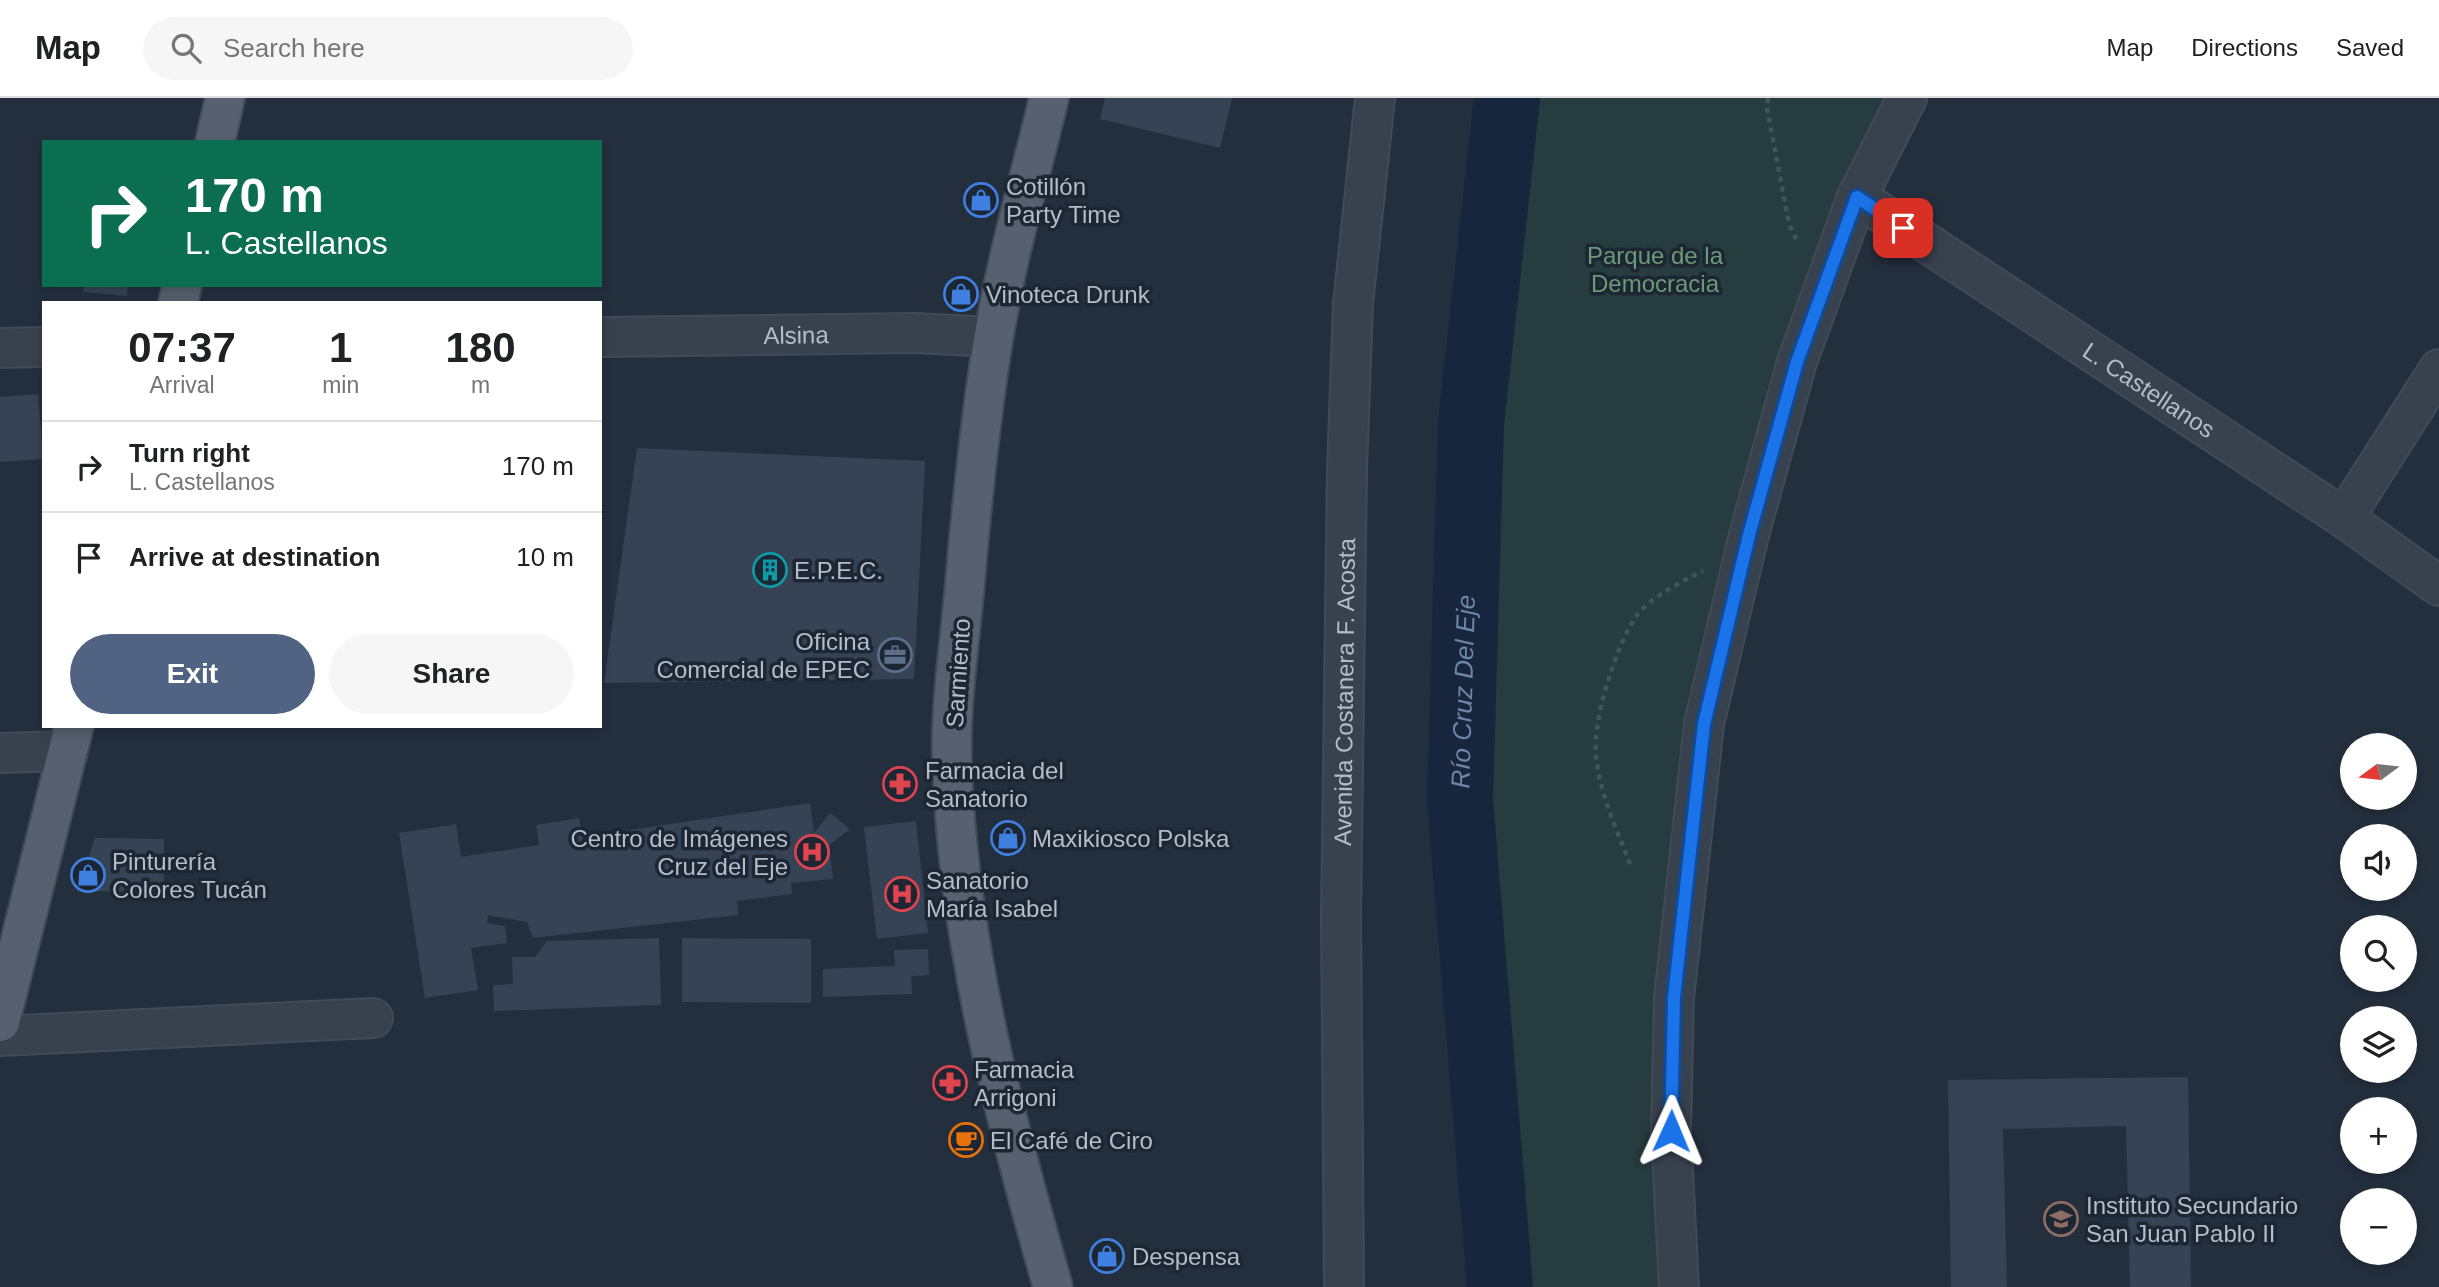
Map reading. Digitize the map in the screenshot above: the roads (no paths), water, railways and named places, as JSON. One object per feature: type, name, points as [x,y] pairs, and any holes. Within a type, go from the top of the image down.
[{"type":"main road","points":[[215,140],[225,98]]},
{"type":"main road","name":"Sarmiento","points":[[1049,98],[993,337],[974,467],[955,669],[952,763],[962,875],[977,989],[1001,1100],[1053,1287]]},
{"type":"main road","points":[[0,1022],[71,739]]},
{"type":"street","name":"Avenida Costanera F. Acosta","points":[[1344,1287],[1341,915],[1347,469],[1353,304],[1375,98]]},
{"type":"street","points":[[1679,1287],[1671,1131],[1674,998],[1704,724],[1745,552],[1797,362],[1857,197],[1908,98]]},
{"type":"street","name":"L. Castellanos","points":[[1857,197],[2344,518],[2439,586]]},
{"type":"street","name":"Alsina","points":[[602,337],[914,333],[993,337]]},
{"type":"street","points":[[0,348],[42,347]]},
{"type":"street","points":[[2344,518],[2439,369]]},
{"type":"street","points":[[0,753],[71,739]]},
{"type":"street","points":[[0,1036],[373,1018]]},
{"type":"waterway","name":"Río Cruz Del Eje","points":[[1500,1287],[1460,800],[1471,423],[1507,98]]},
{"type":"place","name":"Cotillón Party Time","points":[[981,200]]},
{"type":"place","name":"Vinoteca Drunk","points":[[961,294]]},
{"type":"place","name":"E.P.E.C.","points":[[770,570]]},
{"type":"place","name":"Oficina Comercial de EPEC","points":[[895,655]]},
{"type":"place","name":"Farmacia del Sanatorio","points":[[900,784]]},
{"type":"place","name":"Maxikiosco Polska","points":[[1008,838]]},
{"type":"place","name":"Centro de Imágenes Cruz del Eje","points":[[812,852]]},
{"type":"place","name":"Pinturería Colores Tucán","points":[[88,875]]},
{"type":"place","name":"Sanatorio María Isabel","points":[[902,894]]},
{"type":"place","name":"Farmacia Arrigoni","points":[[950,1083]]},
{"type":"place","name":"El Café de Ciro","points":[[966,1140]]},
{"type":"place","name":"Instituto Secundario San Juan Pablo II","points":[[2061,1219]]},
{"type":"place","name":"Despensa","points":[[1107,1256]]},
{"type":"park label","name":"Parque de la Democracia","points":[[1655,269]]}]
